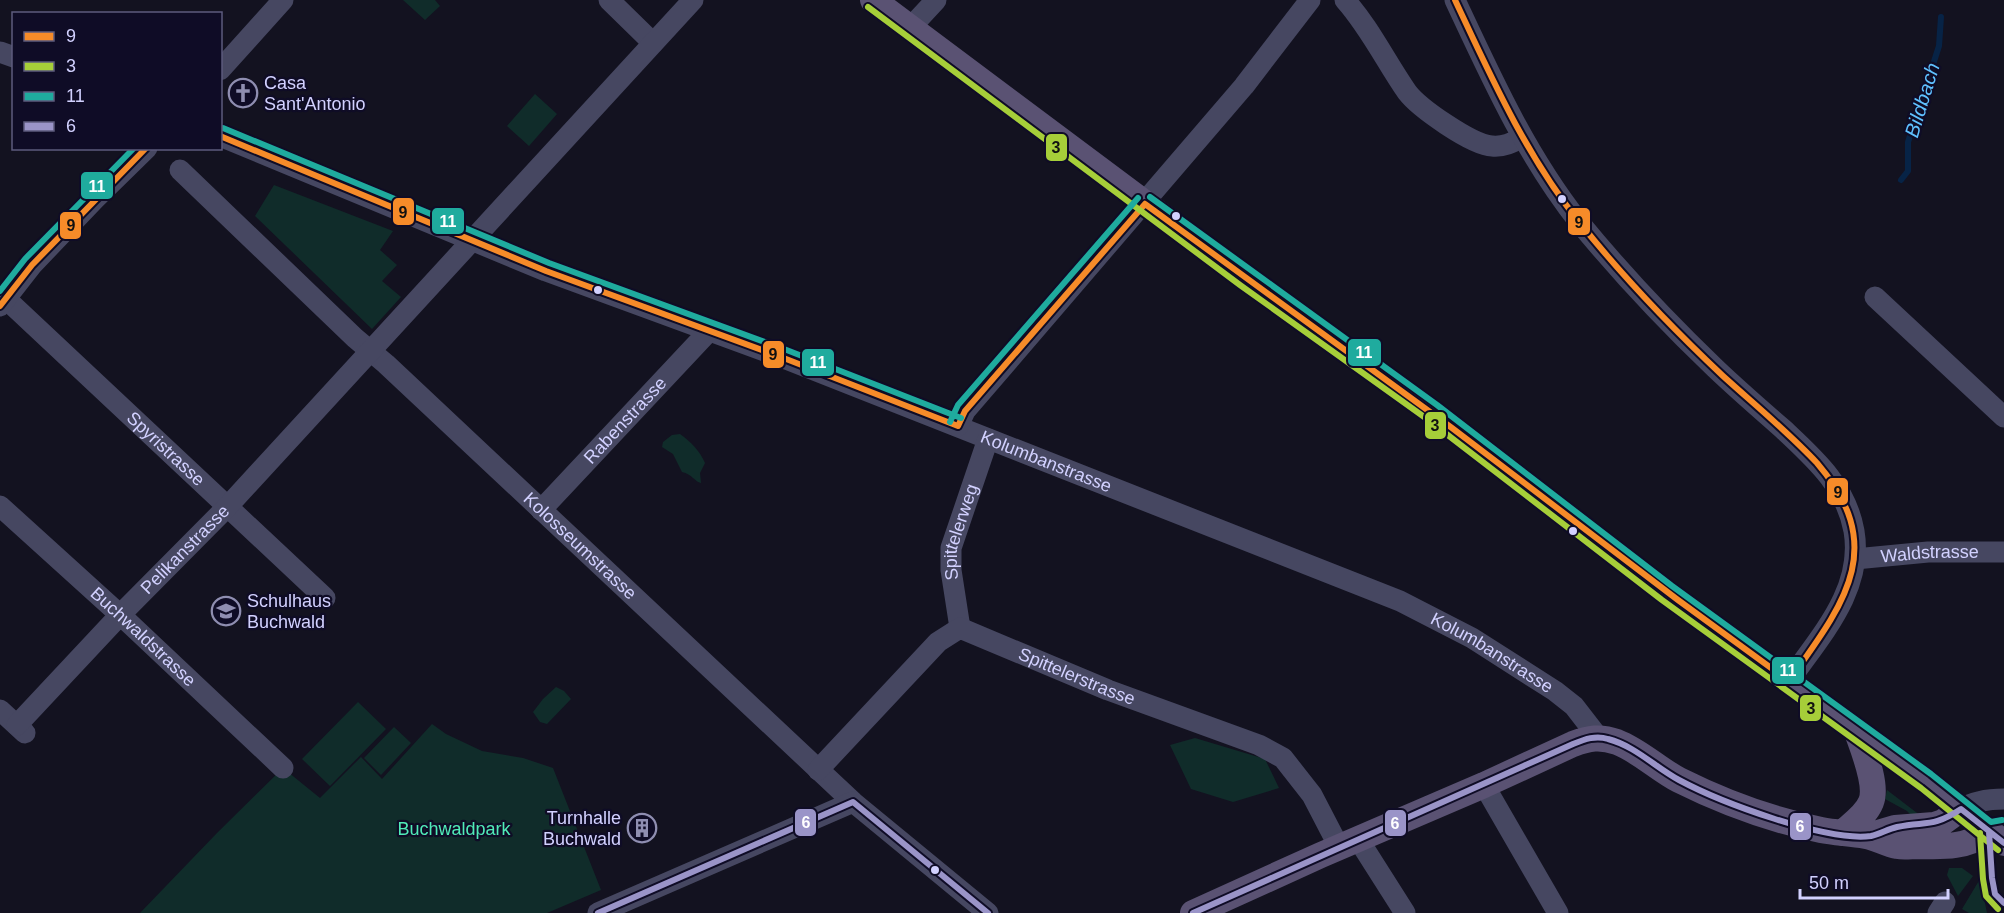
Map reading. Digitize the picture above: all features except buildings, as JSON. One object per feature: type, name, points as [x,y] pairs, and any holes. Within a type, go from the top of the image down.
[{"type":"main road","points":[[873,0],[1245,278],[1432,412],[1667,593],[1999,835]]},
{"type":"main road","points":[[1842,833],[1865,812],[1872,801],[1869,767],[1857,732]]},
{"type":"main road","points":[[1194,913],[1587,738],[1598,737],[1626,747],[1678,779],[1740,806],[1795,824],[1868,836],[1896,846],[1951,846],[1999,835]]},
{"type":"main road","points":[[1868,836],[1895,828],[1934,825],[1943,822],[1961,809]]},
{"type":"street","points":[[222,68],[283,0]]},
{"type":"street","points":[[609,0],[653,43]]},
{"type":"street","name":"Pelikanstrasse","points":[[0,710],[21,729],[120,615],[228,506],[693,0]]},
{"type":"street","points":[[911,27],[936,0]]},
{"type":"street","points":[[958,426],[965,411],[1145,204],[1244,86],[1310,0]]},
{"type":"street","points":[[1345,0],[1377,44],[1408,94],[1430,113],[1475,141],[1490,146],[1511,144],[1522,137]]},
{"type":"street","points":[[1455,0],[1522,137],[1567,206],[1607,256],[1715,368],[1818,462],[1831,477],[1842,496],[1851,517],[1854,533],[1855,558],[1850,586],[1843,602],[1789,681]]},
{"type":"street","name":"Kolumbanstrasse","points":[[222,137],[585,286],[781,357],[1400,601],[1472,638],[1555,691],[1574,706],[1598,737]]},
{"type":"street","points":[[3,303],[32,265],[145,150]]},
{"type":"street","name":"Kolosseumstrasse","points":[[180,170],[818,770],[853,802],[988,913]]},
{"type":"street","points":[[1875,297],[2004,417]]},
{"type":"street","name":"Spyristrasse","points":[[3,303],[228,506],[325,598]]},
{"type":"street","name":"Rabenstrasse","points":[[541,510],[709,331]]},
{"type":"street","name":"Spittelerweg","points":[[960,628],[951,570],[951,548],[988,439]]},
{"type":"street","name":"Buchwaldstrasse","points":[[0,506],[283,768]]},
{"type":"street","name":"Waldstrasse","points":[[1855,558],[1928,552],[2004,552]]},
{"type":"street","points":[[818,770],[938,642],[960,628]]},
{"type":"street","name":"Spittelerstrasse","points":[[960,628],[1108,690],[1259,745],[1284,758],[1348,843],[1405,913]]},
{"type":"street","points":[[1484,785],[1558,913]]},
{"type":"street","points":[[1961,809],[1983,800],[2004,799]]},
{"type":"street","points":[[598,913],[853,802]]},
{"type":"street","points":[[1230,913],[1244,891]]},
{"type":"green space","points":[[403,0],[435,0],[440,6],[425,20]]},
{"type":"green space","points":[[535,94],[557,114],[529,146],[507,126]]},
{"type":"green space","points":[[274,185],[393,231],[380,250],[397,265],[382,281],[401,297],[372,329],[255,216]]},
{"type":"green space","points":[[680,434],[695,447],[705,463],[700,473],[701,483],[682,472],[673,454],[662,447],[663,442],[672,435]]},
{"type":"green space","points":[[556,687],[564,691],[571,699],[547,724],[540,722],[533,712]]},
{"type":"green space","points":[[358,702],[386,729],[330,786],[302,759]]},
{"type":"green space","name":"Buchwaldpark","points":[[432,724],[446,734],[482,751],[523,758],[553,768],[601,890],[547,913],[140,913],[283,768],[320,798],[361,757],[382,779]]},
{"type":"green space","points":[[394,727],[411,743],[381,775],[364,758]]},
{"type":"green space","points":[[1195,738],[1265,759],[1279,788],[1233,802],[1191,789],[1170,745]]},
{"type":"green space","points":[[1887,790],[1921,816],[1914,818],[1907,811],[1885,799]]},
{"type":"green space","points":[[1949,868],[1962,868],[1973,876],[1958,896],[1947,875]]},
{"type":"green space","points":[[1980,879],[1987,913],[1969,913],[1962,909]]},
{"type":"waterway","name":"Bildbach","points":[[1901,180],[1908,171],[1908,142],[1939,46],[1941,17]]},
{"type":"transit line","name":"9","points":[[1455,0],[1496,87],[1526,143],[1580,223],[1613,263],[1667,321],[1817,463],[1839,494],[1851,522],[1854,549],[1851,575],[1841,601],[1826,627],[1789,681]]},
{"type":"transit line","name":"3","points":[[868,7],[1240,285],[1427,419],[1662,600],[1921,788],[1998,850]]},
{"type":"transit line","name":"11","points":[[223,128],[549,263],[784,349],[961,418]]},
{"type":"transit line","name":"9","points":[[222,137],[546,271],[781,357],[958,426]]},
{"type":"transit line","name":"11","points":[[0,291],[25,259],[132,150]]},
{"type":"transit line","name":"9","points":[[0,306],[32,265],[144,150]]},
{"type":"transit line","name":"11","points":[[1150,197],[1437,405],[1672,586],[1931,774],[1991,822],[2002,820]]},
{"type":"transit line","name":"11","points":[[950,422],[958,405],[1138,198]]},
{"type":"transit line","name":"9","points":[[1145,204],[1452,428],[1678,600],[1789,681]]},
{"type":"transit line","name":"9","points":[[958,426],[965,411],[1145,204]]},
{"type":"transit line","name":"6","points":[[1193,913],[1573,744],[1595,738],[1618,742],[1670,775],[1720,799],[1801,827],[1828,833],[1871,836],[1897,827],[1943,819],[1961,809],[2004,843]]},
{"type":"transit line","name":"6","points":[[598,913],[853,802],[988,913]]},
{"type":"transit line","name":"6","points":[[1989,832],[1995,894],[2004,903]]},
{"type":"transit line","name":"3","points":[[1980,833],[1986,896],[1998,909]]},
{"type":"place","name":"Casa Sant'Antonio","points":[[243,93]]},
{"type":"place","name":"Schulhaus Buchwald","points":[[226,611]]},
{"type":"place","name":"Turnhalle Buchwald","points":[[642,828]]}]
